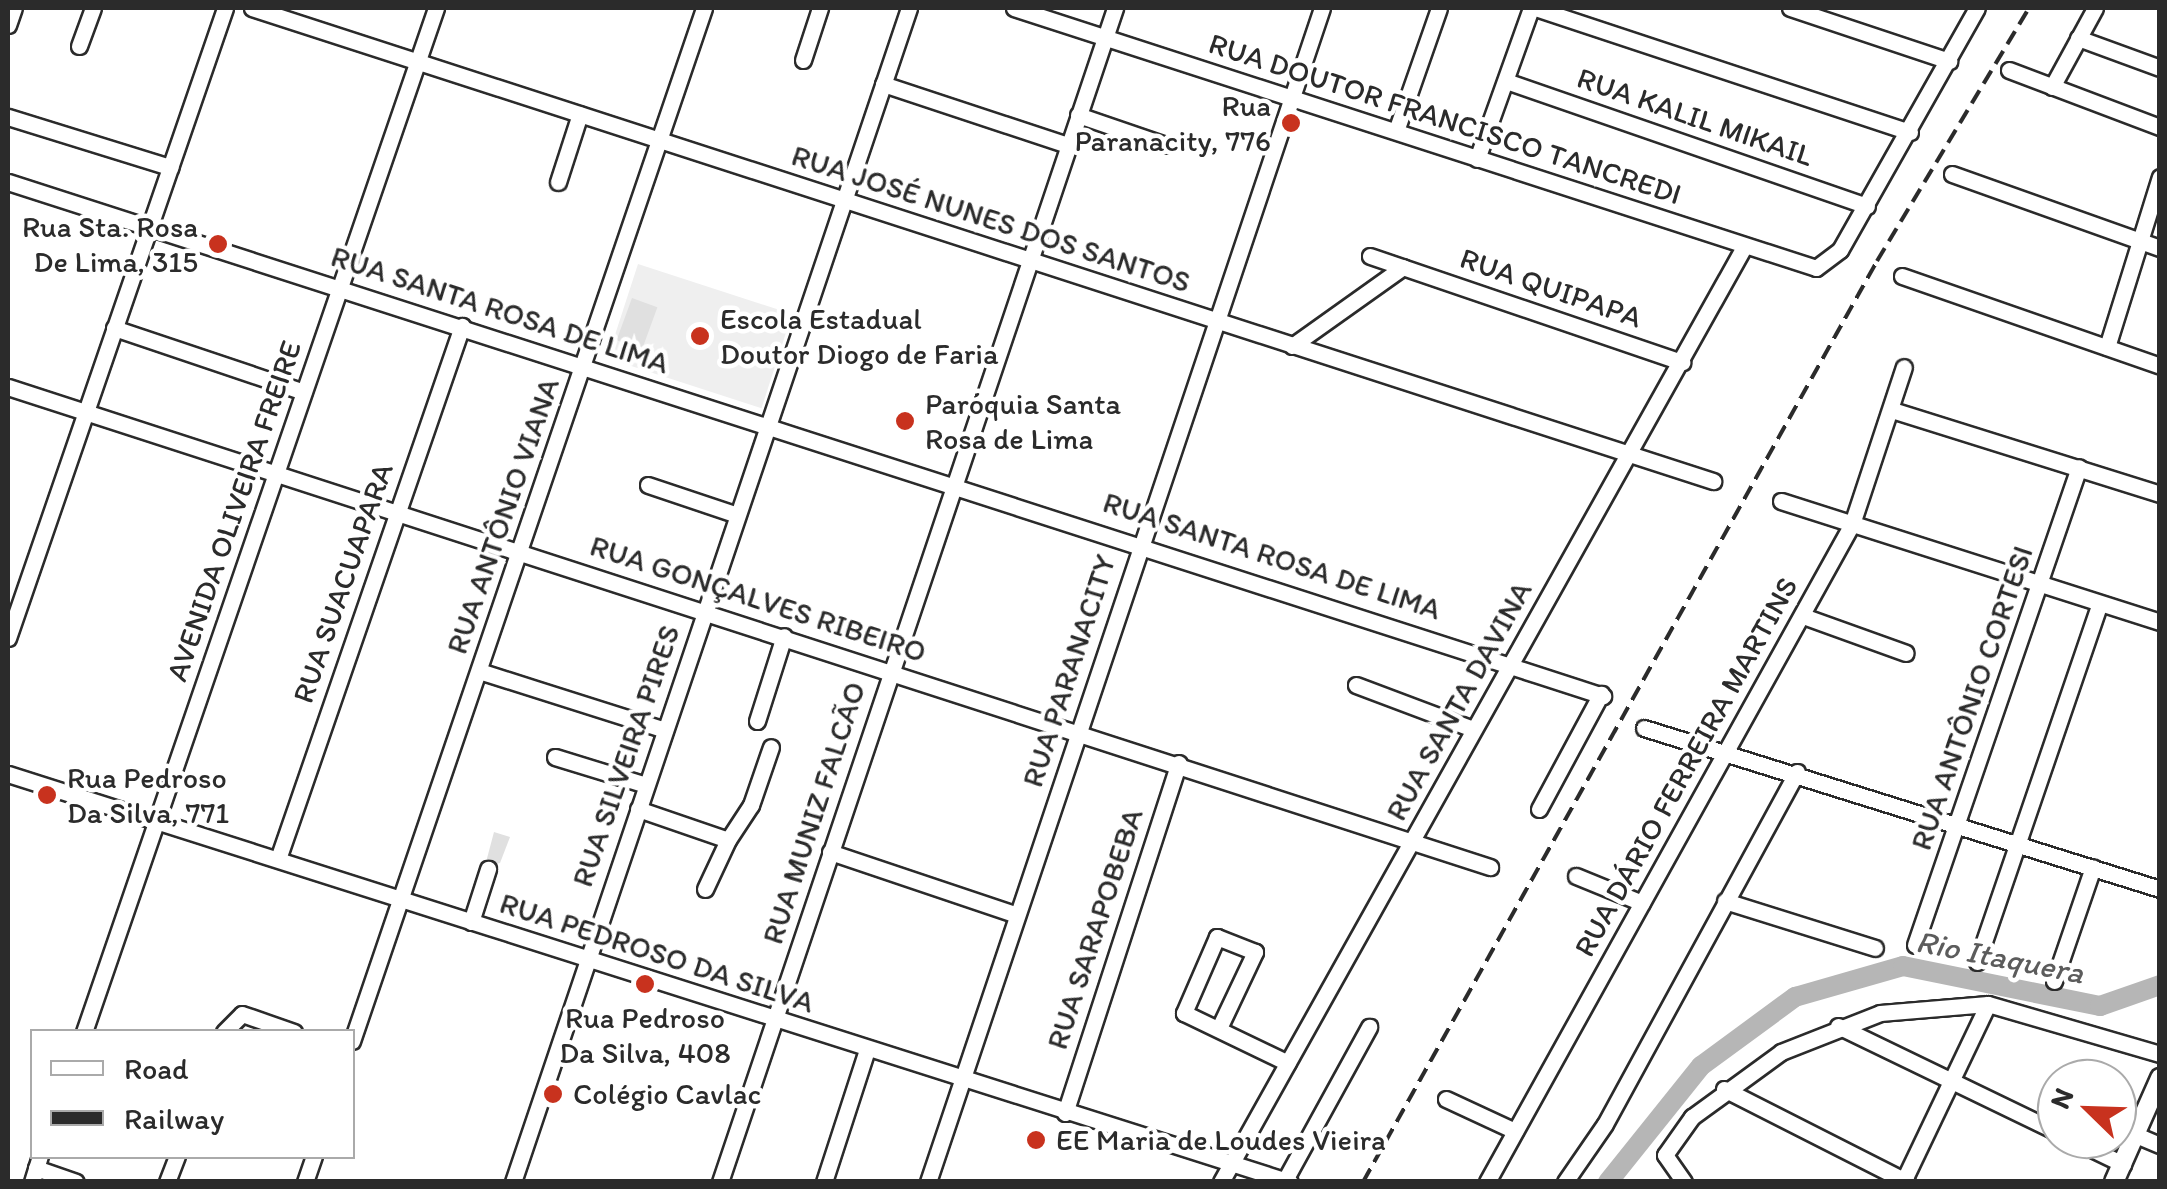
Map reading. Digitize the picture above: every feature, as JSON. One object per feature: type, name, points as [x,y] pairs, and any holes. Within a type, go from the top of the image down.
[{"type":"main road","points":[[2147,1140],[2160,1078]]},
{"type":"main road","points":[[2121,1176],[2147,1140],[2160,1111]]},
{"type":"street","points":[[8,25],[14,8]]},
{"type":"street","points":[[79,46],[93,8]]},
{"type":"street","points":[[8,638],[224,8]]},
{"type":"street","name":"RUA JOSÉ NUNES DOS SANTOS","points":[[252,8],[1713,480]]},
{"type":"street","name":"AVENIDA OLIVEIRA FREIRE","points":[[85,1029],[436,8]]},
{"type":"street","name":"RUA ANTÔNIO VIANA","points":[[355,1032],[704,8]]},
{"type":"street","points":[[802,60],[820,8]]},
{"type":"street","name":"RUA SILVEIRA PIRES","points":[[513,1182],[909,8]]},
{"type":"street","name":"RUA DOUTOR FRANCISCO TANCREDI","points":[[1014,8],[1035,11],[1804,267],[1826,267],[1867,206]]},
{"type":"street","name":"RUA MUNIZ FALCÃO","points":[[720,1182],[1115,8]]},
{"type":"street","name":"RUA PARANACITY","points":[[928,1182],[1322,8]]},
{"type":"street","points":[[1396,131],[1439,8]]},
{"type":"street","points":[[1477,159],[1533,8],[1910,132]]},
{"type":"street","points":[[1790,8],[1948,61]]},
{"type":"street","points":[[2052,87],[2094,8]]},
{"type":"street","points":[[1867,206],[1974,9]]},
{"type":"street","points":[[2078,38],[2160,68]]},
{"type":"street","points":[[2009,70],[2160,126]]},
{"type":"street","name":"RUA KALIL MIKAIL","points":[[1506,81],[1867,206]]},
{"type":"street","points":[[882,84],[1067,145]]},
{"type":"street","points":[[558,182],[580,114]]},
{"type":"street","points":[[1078,115],[1165,146]]},
{"type":"street","points":[[8,116],[170,167]]},
{"type":"street","points":[[1952,174],[2160,248]]},
{"type":"street","points":[[2107,347],[2160,176]]},
{"type":"street","name":"RUA SANTA ROSA DE LIMA","points":[[8,182],[1141,542],[1602,695],[1539,809]]},
{"type":"street","name":"RUA SANTA DAVINA","points":[[1221,1182],[1413,841],[1508,662],[1631,455],[1744,246]]},
{"type":"street","name":"RUA QUIPAPA","points":[[1370,256],[1682,362]]},
{"type":"street","points":[[1292,346],[1403,267]]},
{"type":"street","points":[[1902,276],[2160,366]]},
{"type":"street","name":"RUA SUACUAPARA","points":[[278,859],[462,326]]},
{"type":"street","points":[[114,328],[304,392]]},
{"type":"street","name":"RUA DÁRIO FERREIRA MARTINS","points":[[1488,1182],[1852,524],[1904,367]]},
{"type":"street","name":"RUA GONÇALVES RIBEIRO","points":[[8,387],[890,669],[1490,867]]},
{"type":"street","points":[[1892,410],[2160,494]]},
{"type":"street","name":"RUA ANTÔNIO CORTESI","points":[[1915,945],[1960,826],[2078,467]]},
{"type":"street","points":[[648,486],[737,516]]},
{"type":"street","points":[[1780,501],[2040,580],[2160,622]]},
{"type":"street","points":[[1977,962],[2021,845],[2100,603]]},
{"type":"street","points":[[1803,616],[1906,653]]},
{"type":"street","points":[[757,721],[784,636]]},
{"type":"street","points":[[479,670],[664,730]]},
{"type":"street","points":[[1356,685],[1473,729]]},
{"type":"street","points":[[1644,728],[1729,750],[2160,888]]},
{"type":"street","points":[[705,889],[728,840],[747,814],[771,748]]},
{"type":"street","points":[[556,756],[646,785]]},
{"type":"street","name":"RUA SARAPOBEBA","points":[[1065,1113],[1178,763]]},
{"type":"street","points":[[1565,1182],[1605,1124],[1797,772]]},
{"type":"street","name":"RUA PEDROSO DA SILVA","points":[[8,774],[1287,1181]]},
{"type":"street","points":[[638,809],[728,840]]},
{"type":"street","points":[[830,852],[1017,914]]},
{"type":"street","points":[[2054,981],[2094,867]]},
{"type":"street","points":[[471,922],[488,870]]},
{"type":"street","points":[[1576,876],[1642,904]]},
{"type":"street","points":[[1726,901],[1875,948]]},
{"type":"street","points":[[1220,1026],[1254,949],[1214,937],[1186,1015],[1220,1026],[1288,1063]]},
{"type":"street","points":[[1724,1090],[1905,1181],[1988,1004]]},
{"type":"street","points":[[1684,1182],[1667,1160],[1666,1148],[1724,1090],[1838,1026],[1914,1006],[1988,1004],[2160,1054]]},
{"type":"street","points":[[226,1029],[237,1014],[284,1029]]},
{"type":"street","points":[[1838,1026],[2037,1122]]},
{"type":"street","points":[[1287,1181],[1369,1027]]},
{"type":"street","points":[[824,1182],[867,1050]]},
{"type":"street","points":[[1446,1099],[1515,1131]]},
{"type":"street","points":[[2098,1159],[2121,1176]]},
{"type":"street","points":[[36,1169],[76,1182]]},
{"type":"shaded area","name":"Escola Estadual Doutor Diogo de Faria","points":[[638,264],[792,314],[761,408],[607,358]]},
{"type":"shaded area","points":[[632,298],[657,307],[642,350],[617,340]]},
{"type":"shaded area","points":[[494,832],[510,837],[500,863],[485,866]]},
{"type":"waterway","name":"Rio Itaquera","points":[[1608,1182],[1701,1066],[1795,997],[1903,966],[2100,1006],[2160,985]]},
{"type":"railway","points":[[1363,1182],[1877,261],[2029,8]]},
{"type":"place","name":"Rua Paranacity, 776","points":[[1291,123]]},
{"type":"place","name":"Rua Sta. Rosa De Lima, 315","points":[[218,244]]},
{"type":"place","name":"Escola Estadual Doutor Diogo de Faria","points":[[700,336]]},
{"type":"place","name":"Paróquia Santa Rosa de Lima","points":[[905,421]]},
{"type":"place","name":"Rua Pedroso Da Silva, 771","points":[[47,795]]},
{"type":"place","name":"Rua Pedroso Da Silva, 408","points":[[645,984]]},
{"type":"place","name":"Colégio Cavlac","points":[[553,1094]]},
{"type":"place","name":"EE Maria de Loudes Vieira","points":[[1036,1140]]}]
